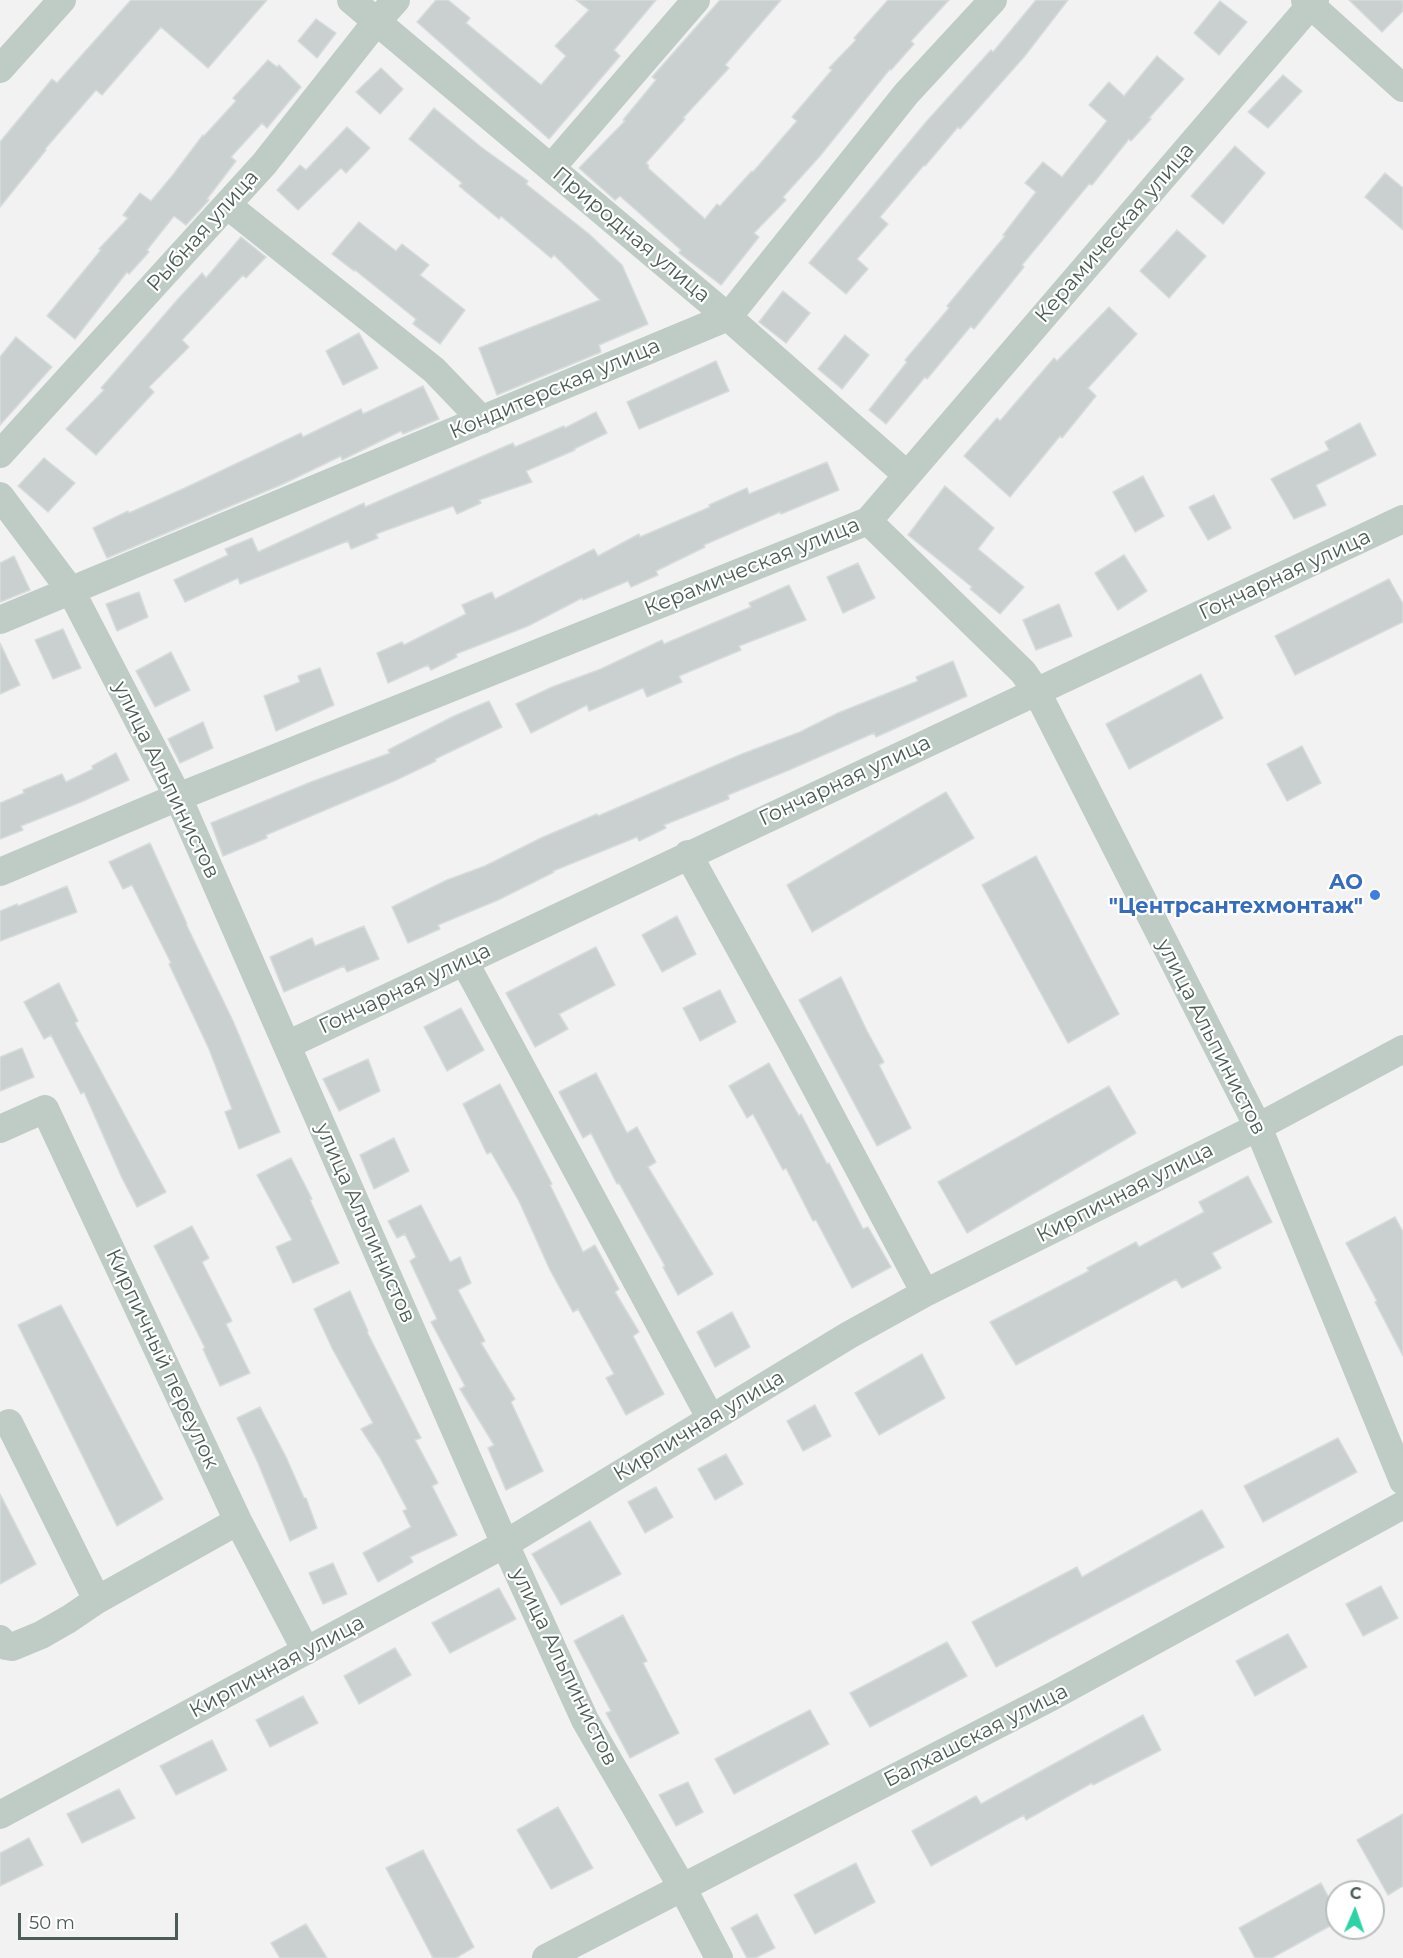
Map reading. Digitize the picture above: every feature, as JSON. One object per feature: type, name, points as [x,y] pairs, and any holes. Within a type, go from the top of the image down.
[{"type":"street","points":[[0,69],[62,0]]},
{"type":"street","name":"Природная улица","points":[[351,0],[728,317],[907,475]]},
{"type":"street","name":"Рыбная улица","points":[[0,454],[264,164],[396,0]]},
{"type":"street","points":[[551,168],[696,0]]},
{"type":"street","name":"Кондитерская улица","points":[[0,620],[728,317],[906,94],[993,0]]},
{"type":"street","points":[[1310,2],[1403,88]]},
{"type":"street","name":"Керамическая улица","points":[[0,872],[178,797],[868,521],[1310,2]]},
{"type":"street","points":[[227,206],[434,370],[482,420]]},
{"type":"street","name":"улица Альпинистов","points":[[0,496],[71,591],[178,797],[505,1544],[585,1720],[682,1887],[718,1958]]},
{"type":"street","name":"Гончарная улица","points":[[287,1045],[688,854],[1403,519]]},
{"type":"street","name":"улица Альпинистов","points":[[868,521],[1023,672],[1037,692],[1258,1127],[1403,1481]]},
{"type":"street","points":[[688,854],[925,1293]]},
{"type":"street","points":[[464,961],[711,1419]]},
{"type":"street","name":"Кирпичная улица","points":[[0,1815],[505,1544],[849,1335],[925,1293],[1258,1127],[1403,1049]]},
{"type":"street","name":"Кирпичный переулок","points":[[0,1129],[45,1109],[238,1521],[306,1651]]},
{"type":"street","points":[[9,1423],[97,1600]]},
{"type":"street","name":"Балхашская улица","points":[[546,1958],[1053,1696],[1403,1505]]},
{"type":"street","points":[[0,1639],[6,1646],[18,1646],[238,1521]]},
{"type":"building","points":[[131,0],[267,0],[208,68],[161,27],[102,95],[96,90],[45,149],[0,207],[0,142],[52,79],[57,83]]},
{"type":"building","points":[[436,0],[448,0],[470,18],[466,23],[541,85],[566,56],[555,46],[589,10],[576,0],[656,0],[614,50],[620,56],[549,139],[417,22]]},
{"type":"building","points":[[720,0],[781,0],[725,65],[729,68],[646,163],[648,168],[705,219],[717,204],[720,206],[753,172],[797,121],[792,117],[832,70],[829,68],[856,40],[854,38],[888,0],[949,0],[911,41],[914,44],[890,69],[820,156],[783,197],[786,200],[754,233],[759,237],[721,285],[679,253],[681,250],[620,196],[615,200],[579,168],[625,121],[623,120],[656,80],[652,77]]},
{"type":"building","points":[[1036,0],[1068,0],[1024,57],[960,129],[958,127],[880,217],[888,224],[857,259],[868,269],[846,294],[809,263],[926,122],[991,50],[993,52]]},
{"type":"building","points":[[1349,0],[1403,0],[1403,11],[1382,32]]},
{"type":"building","points":[[1220,1],[1247,22],[1219,55],[1194,33]]},
{"type":"building","points":[[316,19],[336,33],[317,58],[298,41]]},
{"type":"building","points":[[1157,56],[1184,79],[1131,141],[1129,139],[1092,185],[1089,184],[1022,265],[1024,267],[974,329],[971,326],[886,424],[869,410],[907,362],[905,360],[949,308],[947,306],[1005,236],[1003,235],[1036,192],[1025,183],[1043,162],[1062,177],[1107,121],[1089,105],[1109,82],[1124,96]]},
{"type":"building","points":[[268,60],[277,67],[279,65],[301,87],[267,128],[262,123],[231,157],[236,161],[207,199],[209,200],[186,225],[174,216],[147,250],[149,252],[129,274],[127,272],[75,339],[47,316],[101,250],[99,249],[128,218],[123,215],[140,193],[151,201],[203,135],[236,101],[233,98]]},
{"type":"building","points":[[381,68],[403,89],[380,114],[356,92]]},
{"type":"building","points":[[1283,75],[1302,91],[1268,128],[1248,112]]},
{"type":"building","points":[[434,108],[481,147],[528,181],[526,184],[589,234],[622,265],[648,324],[599,345],[601,352],[497,395],[479,348],[600,300],[554,255],[551,258],[501,216],[499,219],[459,186],[462,183],[409,139]]},
{"type":"building","points":[[347,127],[370,148],[346,173],[341,168],[298,210],[277,190],[300,165],[306,170]]},
{"type":"building","points":[[1235,146],[1265,173],[1223,224],[1191,196]]},
{"type":"building","points":[[1385,173],[1403,188],[1403,230],[1365,197]]},
{"type":"building","points":[[359,222],[396,251],[402,244],[429,265],[420,275],[465,310],[440,344],[413,324],[416,319],[332,254]]},
{"type":"building","points":[[1177,230],[1206,256],[1169,298],[1140,271]]},
{"type":"building","points":[[241,237],[266,257],[246,278],[243,275],[182,340],[189,347],[149,387],[154,392],[96,455],[66,429],[104,390],[101,388],[178,299],[202,273],[206,278]]},
{"type":"building","points":[[783,291],[810,313],[786,343],[759,322]]},
{"type":"building","points":[[1109,307],[1137,334],[1088,388],[1096,396],[1010,497],[964,456],[997,418],[1000,421],[1054,358],[1057,361]]},
{"type":"building","points":[[359,333],[378,368],[343,385],[326,351]]},
{"type":"building","points":[[845,335],[869,355],[842,389],[818,369]]},
{"type":"building","points":[[16,337],[52,367],[0,425],[0,357]]},
{"type":"building","points":[[716,361],[729,391],[639,429],[627,402]]},
{"type":"building","points":[[423,386],[439,419],[403,434],[401,431],[342,460],[341,456],[283,484],[107,558],[93,528],[301,433],[303,437],[361,409],[363,414]]},
{"type":"building","points":[[596,412],[607,433],[526,471],[532,482],[479,500],[481,503],[457,514],[453,506],[376,534],[378,538],[351,549],[348,541],[240,584],[238,578],[185,602],[174,580],[228,555],[225,549],[252,538],[258,552],[364,503],[365,507],[513,443],[515,447],[564,426],[565,428]]},
{"type":"building","points":[[1360,423],[1376,455],[1316,485],[1326,505],[1294,519],[1271,479],[1329,450],[1325,442]]},
{"type":"building","points":[[44,458],[75,483],[48,512],[18,486]]},
{"type":"building","points":[[827,462],[839,490],[781,514],[780,512],[704,545],[705,547],[656,571],[658,575],[631,587],[628,581],[583,600],[582,598],[528,626],[456,654],[457,657],[431,670],[428,665],[388,683],[377,653],[402,642],[404,645],[466,614],[462,605],[492,592],[495,599],[594,549],[598,556],[639,534],[640,537],[710,507],[709,505],[747,488],[749,494]]},
{"type":"building","points":[[1143,476],[1164,516],[1135,532],[1113,492]]},
{"type":"building","points":[[945,486],[994,528],[978,549],[1024,587],[1000,614],[970,589],[972,587],[908,535]]},
{"type":"building","points":[[1214,495],[1231,528],[1208,540],[1189,507]]},
{"type":"building","points":[[1124,555],[1147,591],[1118,610],[1095,573]]},
{"type":"building","points":[[14,556],[30,590],[0,602],[0,563]]},
{"type":"building","points":[[858,563],[875,598],[843,613],[827,577]]},
{"type":"building","points":[[1389,579],[1403,604],[1403,622],[1295,675],[1275,636]]},
{"type":"building","points":[[789,585],[806,620],[739,646],[741,650],[679,676],[682,682],[647,697],[643,688],[589,711],[587,705],[531,733],[516,704],[552,687],[601,669],[662,640],[664,644],[751,607],[749,603]]},
{"type":"building","points":[[139,592],[148,617],[117,631],[106,604]]},
{"type":"building","points":[[1059,604],[1072,636],[1036,650],[1023,620]]},
{"type":"building","points":[[63,629],[81,668],[53,679],[35,640]]},
{"type":"building","points":[[0,643],[20,685],[0,694]]},
{"type":"building","points":[[171,652],[190,690],[155,707],[136,671]]},
{"type":"building","points":[[953,661],[967,696],[876,737],[874,733],[728,795],[729,799],[664,825],[666,828],[639,841],[637,837],[553,871],[498,900],[438,925],[440,929],[408,943],[392,907],[447,880],[485,866],[541,838],[918,681],[916,677]]},
{"type":"building","points":[[320,668],[334,705],[276,731],[264,696],[300,682],[298,676]]},
{"type":"building","points":[[1201,674],[1223,718],[1129,769],[1106,724]]},
{"type":"building","points":[[489,701],[502,727],[394,781],[266,835],[267,838],[223,856],[211,823],[390,753],[388,750]]},
{"type":"building","points":[[203,722],[213,748],[180,763],[168,739]]},
{"type":"building","points":[[1302,746],[1321,783],[1287,801],[1267,764]]},
{"type":"building","points":[[116,753],[129,780],[21,826],[23,830],[0,839],[0,803],[24,793],[23,790],[62,774],[66,782],[93,769],[92,766]]},
{"type":"building","points":[[946,792],[974,838],[812,932],[787,885]]},
{"type":"building","points":[[150,843],[233,1021],[280,1132],[239,1149],[225,1112],[232,1109],[209,1049],[169,964],[171,963],[132,885],[123,889],[109,862]]},
{"type":"building","points":[[1036,856],[1119,1014],[1068,1043],[982,885]]},
{"type":"building","points":[[67,886],[77,912],[0,941],[0,911]]},
{"type":"building","points":[[677,916],[696,954],[662,972],[642,935]]},
{"type":"building","points":[[364,926],[379,959],[347,972],[344,966],[284,992],[270,957],[312,938],[315,946]]},
{"type":"building","points":[[596,947],[615,985],[559,1014],[568,1029],[535,1047],[506,993]]},
{"type":"building","points":[[841,977],[884,1062],[879,1065],[911,1128],[877,1146],[799,1000]]},
{"type":"building","points":[[59,983],[78,1021],[75,1023],[166,1192],[137,1207],[84,1092],[81,1094],[51,1035],[44,1039],[24,1002]]},
{"type":"building","points":[[720,990],[736,1022],[700,1041],[683,1008]]},
{"type":"building","points":[[461,1008],[484,1050],[447,1071],[424,1027]]},
{"type":"building","points":[[22,1048],[34,1077],[0,1091],[0,1057]]},
{"type":"building","points":[[368,1059],[380,1091],[339,1111],[323,1079]]},
{"type":"building","points":[[769,1063],[799,1116],[801,1114],[827,1164],[829,1163],[863,1229],[868,1227],[891,1267],[852,1288],[816,1220],[813,1221],[786,1168],[783,1170],[753,1114],[747,1118],[729,1086]]},
{"type":"building","points":[[596,1073],[627,1133],[637,1127],[656,1162],[648,1167],[713,1274],[678,1295],[663,1267],[665,1266],[619,1183],[617,1184],[591,1133],[583,1138],[559,1092]]},
{"type":"building","points":[[500,1084],[552,1184],[550,1185],[583,1252],[595,1245],[619,1289],[615,1292],[639,1332],[633,1336],[664,1394],[626,1415],[606,1378],[614,1374],[578,1309],[573,1312],[550,1270],[519,1201],[491,1152],[487,1154],[463,1104]]},
{"type":"building","points":[[1109,1086],[1136,1133],[967,1233],[938,1182]]},
{"type":"building","points":[[394,1138],[409,1171],[374,1189],[360,1155]]},
{"type":"building","points":[[291,1158],[312,1199],[310,1200],[339,1263],[293,1283],[276,1247],[292,1240],[257,1175]]},
{"type":"building","points":[[1248,1176],[1272,1222],[1212,1253],[1221,1268],[1182,1288],[1176,1279],[1016,1365],[990,1322],[1089,1271],[1087,1268],[1136,1242],[1139,1247],[1204,1212],[1199,1202]]},
{"type":"building","points":[[421,1205],[450,1262],[460,1257],[471,1283],[458,1290],[485,1341],[481,1343],[515,1399],[511,1402],[543,1471],[506,1490],[488,1448],[494,1445],[460,1389],[465,1386],[431,1322],[437,1319],[410,1261],[416,1257],[405,1234],[397,1238],[388,1221]]},
{"type":"building","points":[[1395,1217],[1403,1232],[1403,1356],[1346,1243]]},
{"type":"building","points":[[192,1226],[209,1258],[202,1262],[232,1321],[226,1324],[250,1373],[220,1386],[203,1349],[205,1348],[154,1246]]},
{"type":"building","points":[[350,1291],[367,1332],[421,1438],[415,1440],[438,1483],[432,1486],[457,1535],[410,1557],[413,1562],[378,1582],[363,1553],[411,1527],[403,1511],[407,1509],[380,1458],[361,1429],[373,1423],[332,1348],[314,1309]]},
{"type":"building","points":[[61,1305],[163,1499],[117,1526],[18,1325]]},
{"type":"building","points":[[732,1312],[750,1347],[715,1367],[697,1332]]},
{"type":"building","points":[[922,1354],[945,1398],[879,1435],[855,1393]]},
{"type":"building","points":[[815,1405],[831,1436],[803,1451],[787,1421]]},
{"type":"building","points":[[260,1407],[306,1498],[317,1528],[290,1541],[237,1418]]},
{"type":"building","points":[[1338,1438],[1357,1472],[1263,1522],[1244,1486]]},
{"type":"building","points":[[726,1454],[743,1484],[715,1500],[698,1469]]},
{"type":"building","points":[[656,1487],[673,1517],[645,1533],[628,1502]]},
{"type":"building","points":[[0,1494],[36,1564],[0,1584]]},
{"type":"building","points":[[1202,1510],[1224,1547],[996,1667],[972,1622],[1077,1567],[1082,1577]]},
{"type":"building","points":[[590,1521],[621,1574],[561,1605],[532,1554]]},
{"type":"building","points":[[333,1563],[347,1594],[323,1604],[309,1573]]},
{"type":"building","points":[[1381,1586],[1398,1618],[1363,1636],[1346,1604]]},
{"type":"building","points":[[499,1588],[516,1619],[450,1653],[432,1623]]},
{"type":"building","points":[[623,1615],[647,1661],[643,1663],[679,1733],[630,1758],[606,1713],[611,1711],[574,1641]]},
{"type":"building","points":[[1288,1634],[1307,1667],[1255,1696],[1236,1661]]},
{"type":"building","points":[[947,1642],[967,1676],[870,1727],[850,1693]]},
{"type":"building","points":[[395,1648],[411,1675],[359,1704],[344,1676]]},
{"type":"building","points":[[303,1696],[318,1723],[270,1747],[256,1720]]},
{"type":"building","points":[[810,1710],[829,1744],[734,1794],[715,1759]]},
{"type":"building","points":[[1143,1715],[1161,1750],[1093,1785],[1092,1783],[1026,1820],[1024,1815],[931,1866],[912,1831],[976,1796],[981,1804]]},
{"type":"building","points":[[212,1740],[227,1770],[176,1795],[160,1766]]},
{"type":"building","points":[[688,1782],[703,1812],[676,1826],[659,1795]]},
{"type":"building","points":[[119,1789],[135,1818],[82,1843],[67,1814]]},
{"type":"building","points":[[558,1807],[593,1868],[551,1889],[517,1830]]},
{"type":"building","points":[[1403,1814],[1403,1886],[1388,1895],[1385,1890],[1385,1880],[1380,1880],[1357,1840]]},
{"type":"building","points":[[29,1838],[43,1865],[0,1886],[0,1853]]},
{"type":"building","points":[[423,1850],[474,1947],[456,1958],[433,1958],[386,1868]]},
{"type":"building","points":[[856,1863],[875,1902],[815,1934],[794,1895]]},
{"type":"building","points":[[1321,1883],[1325,1890],[1325,1929],[1272,1958],[1255,1958],[1239,1928]]},
{"type":"building","points":[[757,1914],[775,1948],[755,1958],[747,1958],[731,1928]]},
{"type":"building","points":[[306,1924],[327,1958],[280,1958],[271,1943]]},
{"type":"place","name":"АО \"Центрсантехмонтаж\"","points":[[1375,895]]}]
